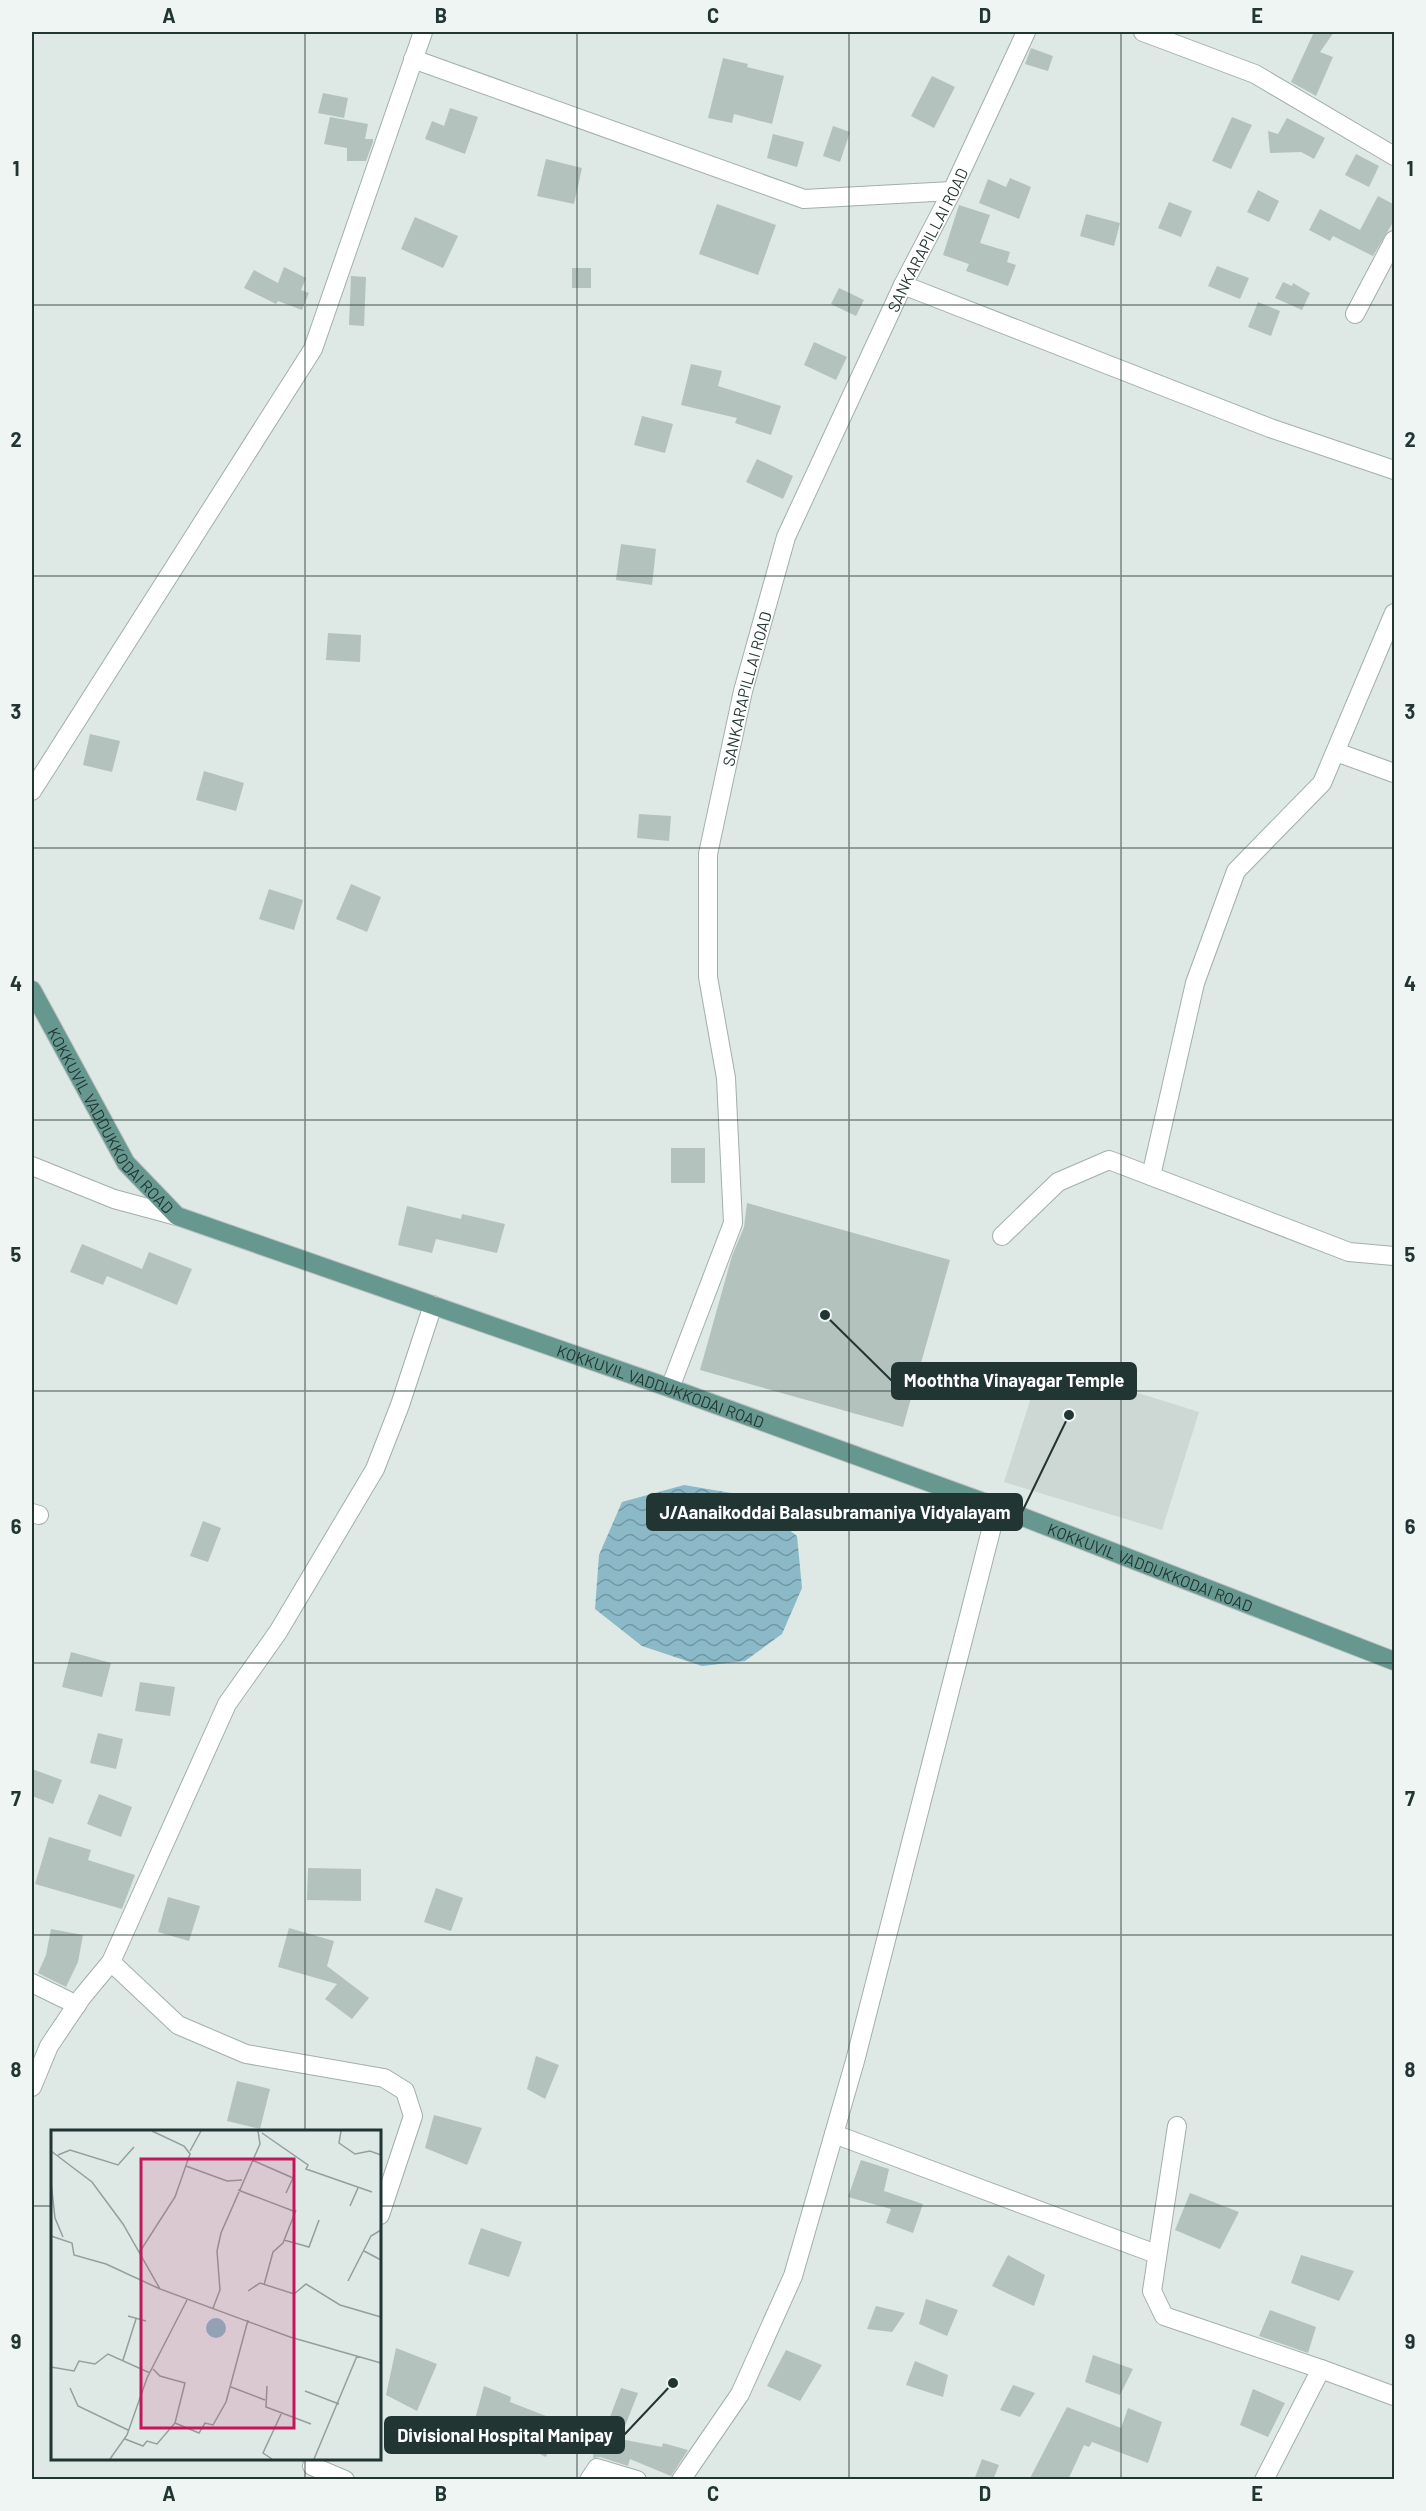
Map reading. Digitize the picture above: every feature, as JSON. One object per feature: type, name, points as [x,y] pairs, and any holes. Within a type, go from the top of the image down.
[{"type":"main road","name":"KOKKUVIL VADDUKKODAI ROAD","points":[[32,990],[126,1163],[177,1216],[670,1388],[997,1507],[1395,1661]]},
{"type":"street","points":[[32,791],[313,349],[423,32]]},
{"type":"street","name":"SANKARAPILLAI ROAD","points":[[670,1388],[733,1223],[726,1078],[708,978],[708,854],[742,691],[786,537],[903,285],[952,191],[1026,32]]},
{"type":"street","points":[[1143,32],[1255,74],[1395,156]]},
{"type":"street","points":[[413,59],[804,199],[952,191]]},
{"type":"street","points":[[1355,314],[1395,240]]},
{"type":"street","points":[[903,285],[1270,428],[1395,470]]},
{"type":"street","points":[[1150,1176],[1195,983],[1236,871],[1322,783],[1395,613]]},
{"type":"street","points":[[1336,752],[1395,773]]},
{"type":"street","points":[[1002,1236],[1058,1182],[1109,1160],[1348,1252],[1395,1256]]},
{"type":"street","points":[[32,1166],[114,1199],[177,1216]]},
{"type":"street","points":[[32,2087],[49,2046],[76,2005],[111,1962],[227,1704],[278,1632],[375,1469],[400,1405],[433,1305]]},
{"type":"street","points":[[681,2480],[740,2394],[793,2276],[858,2049],[997,1507]]},
{"type":"street","points":[[111,1962],[178,2025],[246,2054],[384,2078],[405,2091],[413,2116],[381,2212]]},
{"type":"street","points":[[32,1983],[76,2005]]},
{"type":"street","points":[[1177,2126],[1152,2291],[1164,2316],[1395,2396]]},
{"type":"street","points":[[834,2134],[1156,2254]]},
{"type":"street","points":[[1264,2480],[1321,2369]]},
{"type":"street","points":[[311,2468],[345,2480]]},
{"type":"street","points":[[589,2480],[597,2468],[637,2480]]},
{"type":"shaded area","points":[[1042,1363],[1199,1412],[1162,1530],[1004,1482]]},
{"type":"water","points":[[684,1485],[743,1495],[797,1536],[802,1588],[782,1634],[745,1661],[702,1666],[642,1646],[595,1609],[599,1555],[622,1502]]},
{"type":"building","points":[[1314,32],[1334,32],[1320,52],[1333,57],[1316,96],[1291,82]]},
{"type":"building","points":[[1031,48],[1053,56],[1048,71],[1025,64]]},
{"type":"building","points":[[723,58],[748,64],[747,67],[784,76],[772,124],[734,114],[732,123],[708,118]]},
{"type":"building","points":[[932,76],[955,87],[934,128],[911,116]]},
{"type":"building","points":[[323,93],[348,98],[344,118],[318,113]]},
{"type":"building","points":[[450,108],[478,117],[465,154],[425,139],[432,121],[444,126]]},
{"type":"building","points":[[330,117],[368,124],[365,139],[373,139],[373,142],[366,161],[347,161],[347,148],[324,144]]},
{"type":"building","points":[[1232,117],[1252,125],[1231,169],[1212,161]]},
{"type":"building","points":[[1287,118],[1325,138],[1314,159],[1301,152],[1270,153],[1268,131],[1278,134]]},
{"type":"building","points":[[833,126],[850,132],[840,162],[823,156]]},
{"type":"building","points":[[773,134],[804,142],[797,167],[767,158]]},
{"type":"building","points":[[1356,154],[1379,166],[1369,187],[1345,175]]},
{"type":"building","points":[[546,159],[582,168],[574,204],[537,196]]},
{"type":"building","points":[[1010,178],[1031,187],[1019,219],[979,203],[988,179],[1006,187]]},
{"type":"building","points":[[1258,190],[1279,201],[1269,222],[1247,212]]},
{"type":"building","points":[[1378,196],[1395,205],[1395,219],[1373,256],[1333,236],[1330,241],[1309,230],[1320,209],[1360,230]]},
{"type":"building","points":[[1169,202],[1192,211],[1181,237],[1158,228]]},
{"type":"building","points":[[717,204],[776,225],[758,275],[699,254]]},
{"type":"building","points":[[959,205],[990,215],[980,243],[1010,252],[1007,262],[1016,265],[1008,286],[966,271],[969,264],[943,255]]},
{"type":"building","points":[[1086,214],[1120,223],[1114,246],[1080,236]]},
{"type":"building","points":[[415,217],[458,236],[443,268],[401,249]]},
{"type":"building","points":[[1217,266],[1249,278],[1240,299],[1208,286]]},
{"type":"building","points":[[284,267],[306,278],[301,290],[309,293],[302,310],[278,301],[276,304],[244,288],[254,270],[278,283]]},
{"type":"building","points":[[572,268],[591,268],[591,288],[572,288]]},
{"type":"building","points":[[351,276],[366,277],[364,326],[349,325]]},
{"type":"building","points":[[1283,282],[1292,286],[1293,283],[1310,293],[1302,310],[1275,298]]},
{"type":"building","points":[[839,288],[864,300],[856,316],[831,304]]},
{"type":"building","points":[[1258,302],[1280,311],[1271,336],[1248,327]]},
{"type":"building","points":[[814,342],[847,357],[836,380],[804,365]]},
{"type":"building","points":[[691,364],[722,371],[718,386],[781,406],[771,435],[735,423],[737,418],[681,405]]},
{"type":"building","points":[[642,416],[673,424],[665,453],[634,445]]},
{"type":"building","points":[[757,459],[793,476],[783,499],[746,482]]},
{"type":"building","points":[[621,544],[656,549],[652,585],[616,580]]},
{"type":"building","points":[[328,633],[361,635],[360,662],[326,660]]},
{"type":"building","points":[[90,734],[120,741],[112,772],[83,765]]},
{"type":"building","points":[[204,771],[244,783],[236,811],[196,800]]},
{"type":"building","points":[[639,814],[671,816],[669,841],[637,838]]},
{"type":"building","points":[[351,884],[381,897],[367,932],[336,919]]},
{"type":"building","points":[[269,889],[303,900],[294,930],[259,919]]},
{"type":"building","points":[[671,1148],[705,1148],[705,1183],[671,1183]]},
{"type":"building","points":[[747,1203],[950,1260],[903,1427],[700,1370],[732,1256],[744,1227]]},
{"type":"building","points":[[407,1206],[461,1219],[462,1214],[505,1224],[497,1253],[436,1239],[432,1253],[398,1245]]},
{"type":"building","points":[[82,1244],[142,1269],[149,1252],[192,1269],[177,1305],[107,1276],[103,1285],[70,1272]]},
{"type":"building","points":[[203,1521],[221,1528],[208,1562],[190,1556]]},
{"type":"building","points":[[71,1652],[111,1663],[102,1697],[62,1687]]},
{"type":"building","points":[[140,1682],[175,1687],[170,1716],[135,1711]]},
{"type":"building","points":[[98,1733],[123,1739],[116,1769],[90,1763]]},
{"type":"building","points":[[32,1769],[62,1780],[53,1804],[32,1796]]},
{"type":"building","points":[[99,1794],[132,1807],[121,1837],[87,1824]]},
{"type":"building","points":[[49,1837],[91,1850],[88,1860],[135,1875],[122,1909],[35,1884]]},
{"type":"building","points":[[308,1868],[361,1869],[361,1901],[307,1900]]},
{"type":"building","points":[[436,1888],[463,1898],[451,1931],[424,1922]]},
{"type":"building","points":[[168,1897],[200,1906],[189,1941],[158,1932]]},
{"type":"building","points":[[289,1928],[334,1941],[327,1966],[369,1998],[352,2019],[325,1999],[337,1984],[278,1967]]},
{"type":"building","points":[[51,1929],[83,1935],[78,1962],[66,1987],[38,1973],[46,1955]]},
{"type":"building","points":[[536,2056],[559,2065],[545,2099],[527,2089]]},
{"type":"building","points":[[237,2081],[270,2089],[260,2129],[227,2121]]},
{"type":"building","points":[[434,2115],[482,2128],[467,2165],[425,2148]]},
{"type":"building","points":[[861,2160],[889,2169],[884,2191],[923,2204],[913,2233],[886,2223],[891,2209],[848,2197]]},
{"type":"building","points":[[1190,2193],[1239,2212],[1220,2249],[1175,2230]]},
{"type":"building","points":[[481,2228],[522,2242],[509,2277],[468,2264]]},
{"type":"building","points":[[1008,2255],[1045,2275],[1034,2306],[992,2286]]},
{"type":"building","points":[[1301,2255],[1354,2271],[1339,2301],[1291,2283]]},
{"type":"building","points":[[926,2299],[958,2310],[947,2336],[919,2324]]},
{"type":"building","points":[[876,2306],[905,2313],[892,2332],[867,2329]]},
{"type":"building","points":[[1270,2310],[1316,2327],[1308,2353],[1259,2336]]},
{"type":"building","points":[[396,2348],[437,2364],[417,2411],[386,2395]]},
{"type":"building","points":[[786,2350],[822,2365],[800,2401],[767,2386]]},
{"type":"building","points":[[1093,2355],[1133,2369],[1120,2395],[1085,2382]]},
{"type":"building","points":[[915,2361],[948,2375],[943,2397],[906,2385]]},
{"type":"building","points":[[1013,2385],[1035,2393],[1020,2417],[1000,2410]]},
{"type":"building","points":[[484,2386],[511,2397],[510,2402],[559,2421],[546,2457],[517,2443],[518,2437],[475,2419]]},
{"type":"building","points":[[621,2388],[638,2393],[620,2439],[662,2447],[663,2443],[688,2450],[671,2476],[630,2459],[628,2466],[600,2457],[593,2458],[595,2434],[603,2435]]},
{"type":"building","points":[[1253,2389],[1285,2403],[1268,2437],[1240,2425]]},
{"type":"building","points":[[1067,2407],[1121,2428],[1128,2408],[1162,2422],[1148,2463],[1092,2442],[1089,2447],[1084,2445],[1068,2480],[1029,2480]]},
{"type":"building","points":[[982,2459],[999,2465],[993,2480],[974,2480]]},
{"type":"place","name":"Mooththa Vinayagar Temple","points":[[825,1315]]},
{"type":"place","name":"J/Aanaikoddai Balasubramaniya Vidyalayam","points":[[1069,1415]]},
{"type":"place","name":"Divisional Hospital Manipay","points":[[673,2383]]}]
